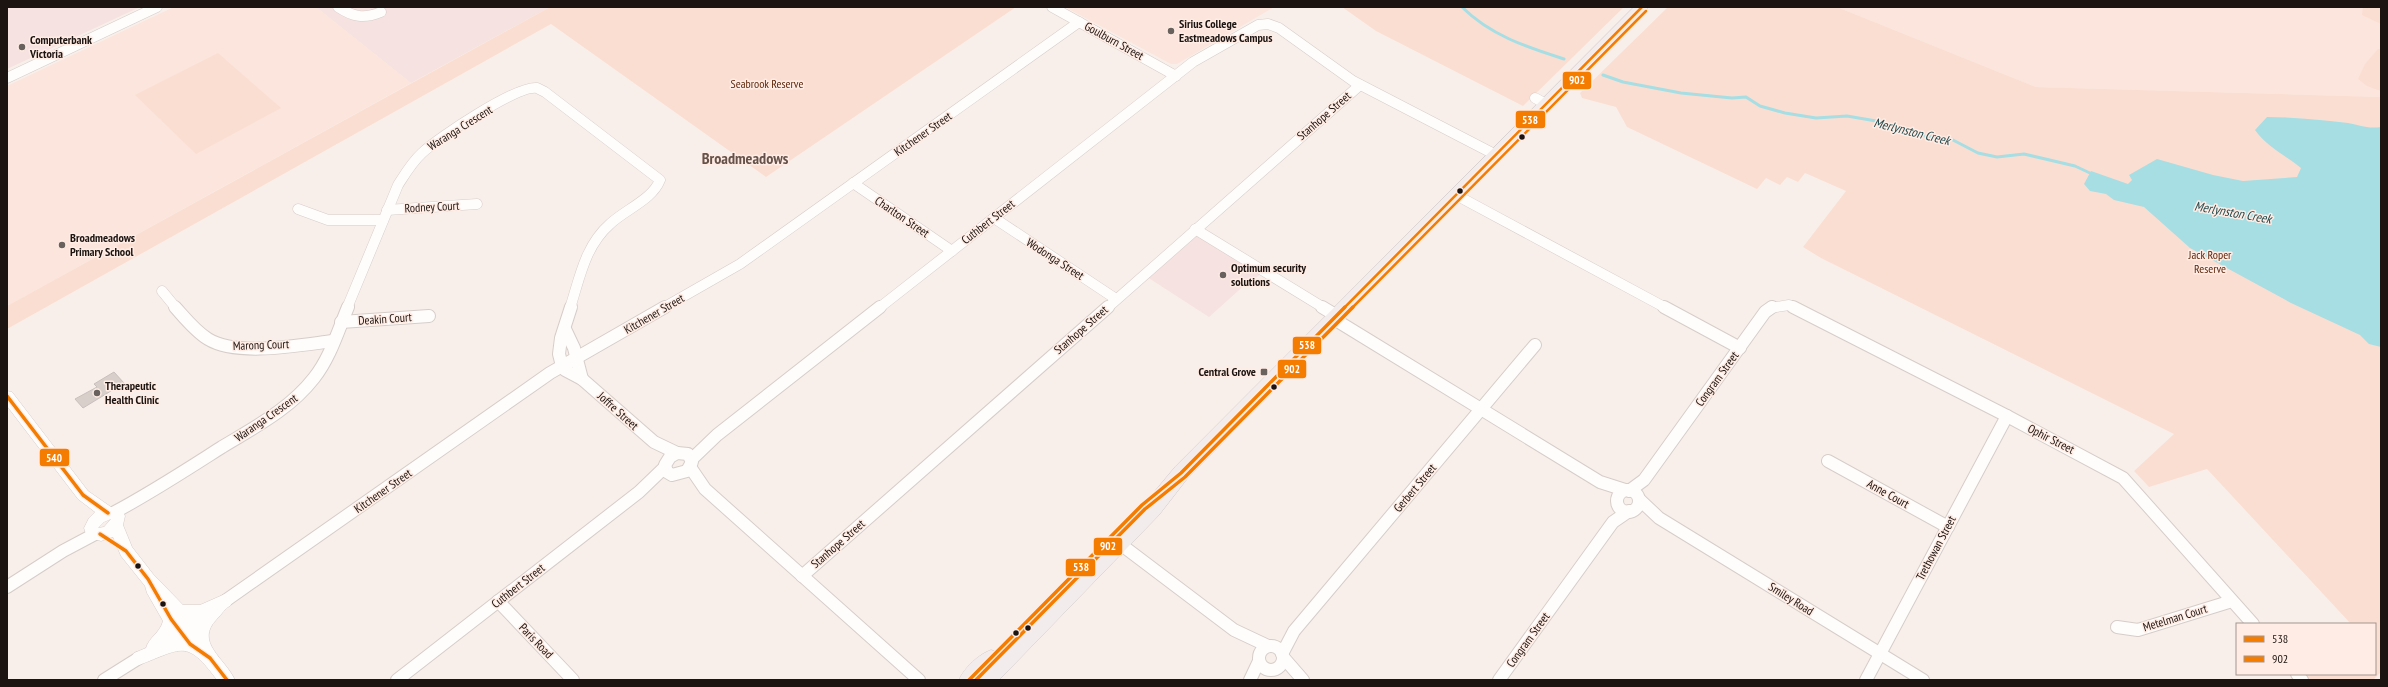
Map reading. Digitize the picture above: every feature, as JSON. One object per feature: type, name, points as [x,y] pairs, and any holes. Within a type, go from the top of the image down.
[{"type":"main road","points":[[969,680],[1116,540],[1152,510],[1182,473],[1496,155],[1540,101],[1642,7]]},
{"type":"main road","points":[[985,680],[1116,540]]},
{"type":"street","points":[[7,78],[157,7]]},
{"type":"street","points":[[338,7],[352,17],[358,18],[381,12]]},
{"type":"street","name":"Goulburn Street","points":[[1052,7],[1176,76]]},
{"type":"street","name":"Kitchener Street","points":[[225,601],[562,366],[740,264],[1079,22]]},
{"type":"street","name":"Cuthbert Street","points":[[686,458],[1176,76],[1208,53],[1253,28],[1268,24],[1284,31],[1360,85]]},
{"type":"street","points":[[1360,85],[1496,155]]},
{"type":"street","name":"Stanhope Street","points":[[802,576],[1360,85]]},
{"type":"street","name":"Waranga Crescent","points":[[114,518],[264,421],[299,395],[319,372],[387,210],[408,168],[434,143],[522,91],[536,88],[545,92],[658,177],[660,183],[651,194],[614,220],[594,241],[582,267],[565,329],[559,345],[562,366]]},
{"type":"street","name":"Charlton Street","points":[[853,184],[952,251]]},
{"type":"street","points":[[1456,195],[1740,348]]},
{"type":"street","name":"Rodney Court","points":[[387,210],[477,204]]},
{"type":"street","points":[[298,209],[322,219],[348,222],[383,220]]},
{"type":"street","name":"Wodonga Street","points":[[994,218],[1116,299]]},
{"type":"street","points":[[1195,229],[1335,318],[1600,482],[1624,507]]},
{"type":"street","name":"Marong Court","points":[[162,292],[204,336],[224,346],[256,346],[333,341]]},
{"type":"street","name":"Congram Street","points":[[1624,507],[1617,495],[1644,480],[1769,308],[1783,304],[1804,311]]},
{"type":"street","name":"Ophir Street","points":[[1804,311],[2123,478],[2252,623]]},
{"type":"street","name":"Deakin Court","points":[[341,322],[429,316]]},
{"type":"street","points":[[565,329],[574,348],[582,379]]},
{"type":"street","name":"Gerbert Street","points":[[1283,656],[1294,631],[1535,345]]},
{"type":"street","name":"Joffre Street","points":[[562,366],[582,379],[654,442],[686,458]]},
{"type":"street","points":[[7,396],[83,495],[114,518],[126,551],[227,680]]},
{"type":"street","name":"Trethowan Street","points":[[1866,680],[2007,416]]},
{"type":"street","name":"Joffre Street","points":[[654,442],[670,470]]},
{"type":"street","points":[[686,458],[705,489]]},
{"type":"street","points":[[670,470],[686,458]]},
{"type":"street","points":[[670,470],[686,458]]},
{"type":"street","name":"Anne Court","points":[[1828,461],[1948,527]]},
{"type":"street","points":[[670,470],[705,489],[919,680]]},
{"type":"street","name":"Cuthbert Street","points":[[397,680],[639,492],[670,470]]},
{"type":"street","name":"Congram Street","points":[[1624,507],[1638,508],[1644,480]]},
{"type":"street","points":[[1600,482],[1627,490]]},
{"type":"street","name":"Smiley Road","points":[[1627,490],[1640,499],[1659,518],[1923,680]]},
{"type":"street","points":[[83,495],[95,530],[126,551]]},
{"type":"street","name":"Congram Street","points":[[1498,680],[1624,507]]},
{"type":"street","name":"Smiley Road","points":[[1624,507],[1659,518]]},
{"type":"street","points":[[7,587],[114,518]]},
{"type":"street","points":[[1116,540],[1234,630],[1252,640],[1278,649],[1302,680]]},
{"type":"street","points":[[175,615],[201,612],[225,601]]},
{"type":"street","points":[[195,640],[203,624],[225,601]]},
{"type":"street","name":"Paris Road","points":[[498,601],[573,680]]},
{"type":"street","name":"Metelman Court","points":[[2117,627],[2138,630],[2232,601]]},
{"type":"street","points":[[139,658],[165,636],[175,615]]},
{"type":"street","points":[[1234,630],[1264,664],[1298,680]]},
{"type":"street","name":"Gerbert Street","points":[[1270,646],[1294,631]]},
{"type":"street","points":[[104,680],[139,658],[173,642],[195,640]]},
{"type":"street","points":[[1254,680],[1264,664],[1262,649],[1270,646]]},
{"type":"street","points":[[1264,664],[1279,666],[1283,656]]},
{"type":"street","points":[[1250,680],[1264,664]]},
{"type":"shaded area","points":[[7,7],[140,7],[7,69]]},
{"type":"shaded area","points":[[174,7],[316,7],[411,83],[7,306],[7,86]]},
{"type":"shaded area","points":[[316,7],[550,7],[411,83]]},
{"type":"shaded area","name":"Sirius College Eastmeadows Campus","points":[[1065,7],[1274,7],[1177,64],[1171,64]]},
{"type":"shaded area","points":[[1837,7],[2381,7],[2381,97],[2036,87]]},
{"type":"shaded area","points":[[1195,229],[1264,271],[1252,281],[1248,282],[1209,317],[1144,275]]},
{"type":"green space","name":"Seabrook Reserve","points":[[550,7],[1016,7],[766,177],[551,24],[7,329],[7,306]]},
{"type":"green space","points":[[1342,7],[1624,7],[1523,106],[1376,31]]},
{"type":"green space","name":"Jack Roper Reserve","points":[[1668,7],[1837,7],[2036,87],[2381,97],[2381,672],[2373,680],[2310,680],[2307,675],[2376,675],[2376,623],[2350,623],[2207,469],[2149,487],[2134,471],[2174,434],[1821,258],[1803,247],[1846,191],[1805,173],[1798,182],[1787,177],[1780,185],[1766,178],[1757,189],[1627,127],[1616,107],[1582,98],[1580,93]]},
{"type":"green space","points":[[2363,7],[2381,7],[2381,24],[2362,15]]},
{"type":"green space","points":[[2378,49],[2381,49],[2381,91],[2367,86],[2358,79],[2365,64]]},
{"type":"green space","points":[[218,53],[281,108],[196,154],[135,95]]},
{"type":"water","points":[[2267,117],[2308,119],[2348,123],[2367,127],[2381,127],[2381,347],[2369,344],[2360,335],[2291,303],[2190,248],[2144,207],[2114,200],[2106,194],[2090,191],[2084,184],[2091,171],[2128,184],[2132,180],[2129,175],[2157,159],[2213,175],[2243,181],[2297,177],[2301,168],[2271,146],[2255,130]]},
{"type":"building","name":"Therapeutic Health Clinic","points":[[114,372],[124,383],[83,408],[75,399],[97,387],[94,384]]},
{"type":"waterway","name":"Merlynston Creek","points":[[1462,7],[1473,17],[1497,33],[1522,45],[1564,59]]},
{"type":"waterway","name":"Merlynston Creek","points":[[1603,75],[1623,82],[1681,93],[1732,98],[1746,97],[1760,106],[1785,113],[1816,118],[1847,116],[1882,122],[1925,136],[1951,139],[1978,153],[1997,157],[2024,154],[2075,166],[2092,174]]},
{"type":"transit line","name":"538","points":[[969,680],[1142,505],[1181,473],[1642,7]]},
{"type":"transit line","name":"902","points":[[976,680],[1145,509],[1185,477],[1646,11]]},
{"type":"transit line","name":"540","points":[[7,396],[83,495],[108,513]]},
{"type":"transit line","name":"540","points":[[100,534],[126,551],[148,579],[171,619],[190,644],[210,658],[227,680]]},
{"type":"place","name":"Sirius College Eastmeadows Campus","points":[[1171,31]]},
{"type":"place","name":"Computerbank Victoria","points":[[22,47]]},
{"type":"place","name":"Broadmeadows Primary School","points":[[62,245]]},
{"type":"place","name":"Optimum security solutions","points":[[1223,275]]},
{"type":"place","name":"Central Grove","points":[[1264,372]]},
{"type":"place","name":"Therapeutic Health Clinic","points":[[97,393]]},
{"type":"district","name":"Broadmeadows","points":[[745,158]]}]
